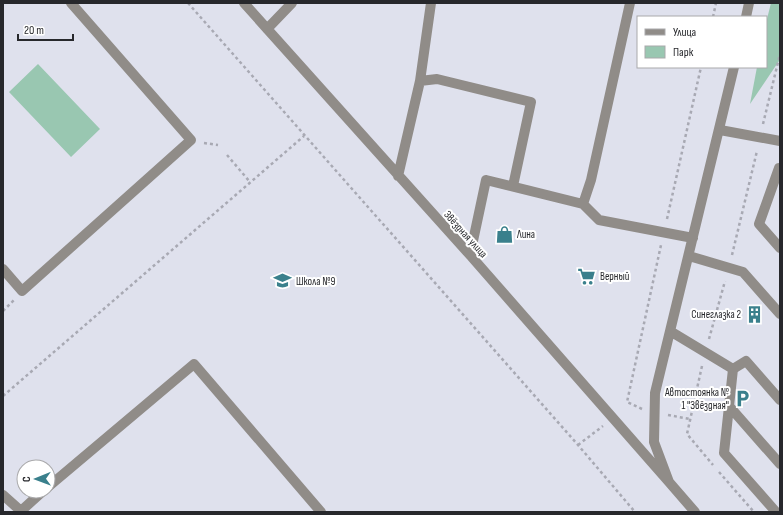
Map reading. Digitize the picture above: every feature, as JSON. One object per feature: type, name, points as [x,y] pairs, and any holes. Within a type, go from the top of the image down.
[{"type":"street","points":[[3,269],[22,291],[191,140],[72,3]]},
{"type":"street","name":"Звёздная улица","points":[[244,3],[470,255],[695,512]]},
{"type":"street","points":[[267,29],[292,3]]},
{"type":"street","points":[[398,176],[420,81],[431,3]]},
{"type":"street","points":[[583,204],[592,172],[630,3]]},
{"type":"street","points":[[746,16],[749,3]]},
{"type":"street","name":"Звёздная улица","points":[[668,482],[654,442],[655,393],[720,130],[734,68]]},
{"type":"street","points":[[420,81],[437,79],[531,102],[513,186]]},
{"type":"street","points":[[720,130],[780,141]]},
{"type":"street","points":[[780,168],[759,224],[780,248]]},
{"type":"street","points":[[470,255],[486,180],[583,204],[598,220],[693,238]]},
{"type":"street","points":[[689,256],[743,272],[780,314]]},
{"type":"street","points":[[670,331],[734,369]]},
{"type":"street","points":[[776,512],[724,453],[734,369],[746,361],[780,400]]},
{"type":"street","points":[[56,480],[194,364],[321,512]]},
{"type":"street","points":[[729,406],[780,464]]},
{"type":"street","points":[[3,495],[22,512],[36,499]]},
{"type":"path","points":[[188,3],[573,439],[635,512]]},
{"type":"path","points":[[713,16],[716,3]]},
{"type":"path","points":[[754,512],[687,434],[705,352],[729,267],[780,54]]},
{"type":"path","points":[[690,420],[644,410],[627,402],[701,68]]},
{"type":"path","points":[[3,396],[304,136]]},
{"type":"path","points":[[227,155],[250,182]]},
{"type":"green space","points":[[771,3],[780,3],[779,61],[750,104],[757,68],[767,68],[767,19]]},
{"type":"green space","points":[[38,64],[100,129],[71,157],[9,92]]},
{"type":"place","name":"Лина","points":[[504,234]]},
{"type":"place","name":"Верный","points":[[587,276]]},
{"type":"place","name":"Школа №9","points":[[283,281]]},
{"type":"place","name":"Синеглазка 2","points":[[754,314]]},
{"type":"place","name":"Автостоянка № 1 \"Звёздная\"","points":[[742,398]]}]
